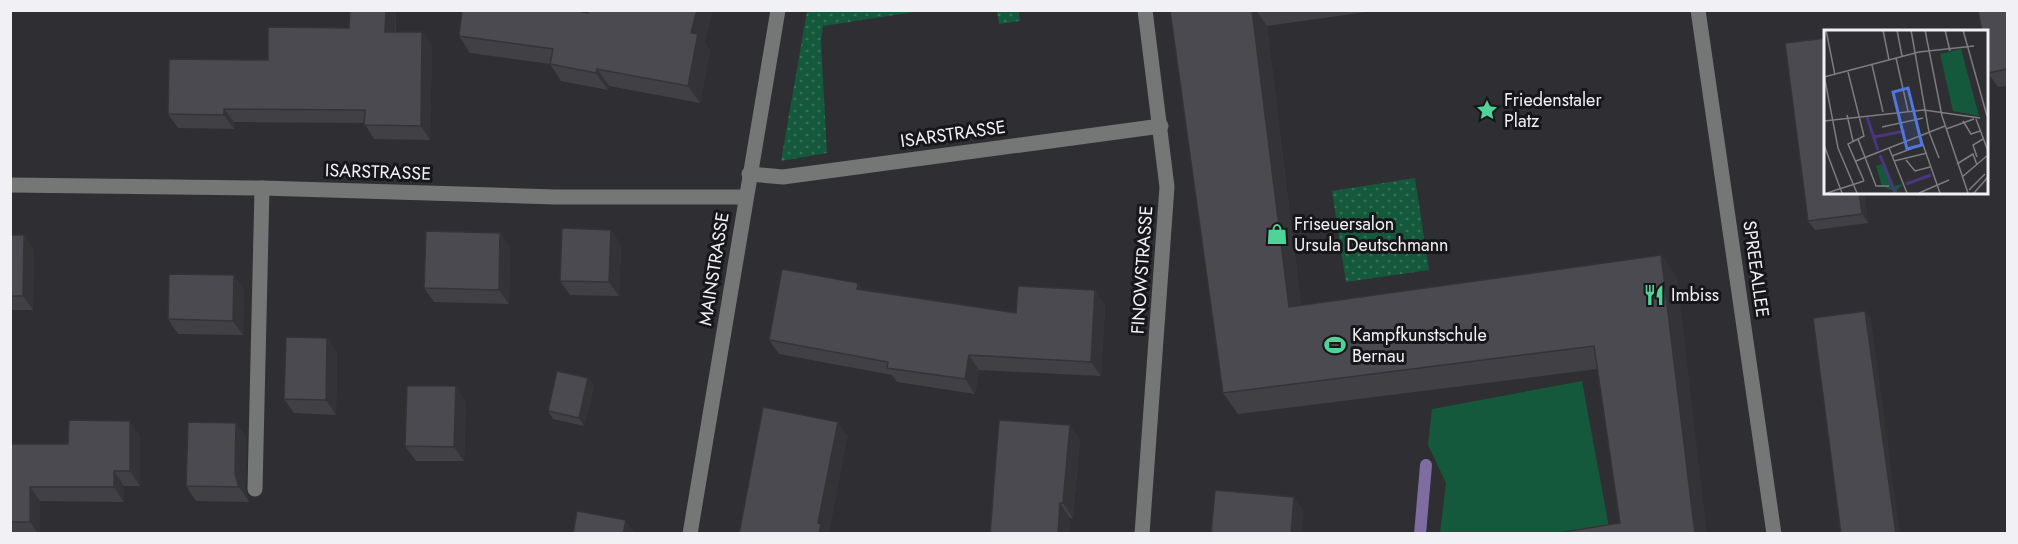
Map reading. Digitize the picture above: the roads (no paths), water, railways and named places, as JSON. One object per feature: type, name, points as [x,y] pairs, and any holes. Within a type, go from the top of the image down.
[{"type":"street","name":"MAINSTRASSE","points":[[690,534],[778,10]]},
{"type":"street","name":"FINOWSTRASSE","points":[[1142,534],[1167,187],[1145,10]]},
{"type":"street","name":"SPREEALLEE","points":[[1698,10],[1774,534]]},
{"type":"street","name":"ISARSTRASSE","points":[[749,174],[783,177],[1161,126]]},
{"type":"street","name":"ISARSTRASSE","points":[[10,185],[262,188],[555,197],[745,197]]},
{"type":"street","points":[[255,489],[262,188]]},
{"type":"waterway","points":[[1420,534],[1426,465]]},
{"type":"place","name":"Friedenstaler Platz","points":[[1487,110]]},
{"type":"place","name":"Friseuersalon Ursula Deutschmann","points":[[1277,234]]},
{"type":"place","name":"Imbiss","points":[[1654,295]]},
{"type":"place","name":"Kampfkunstschule Bernau","points":[[1335,345]]}]
